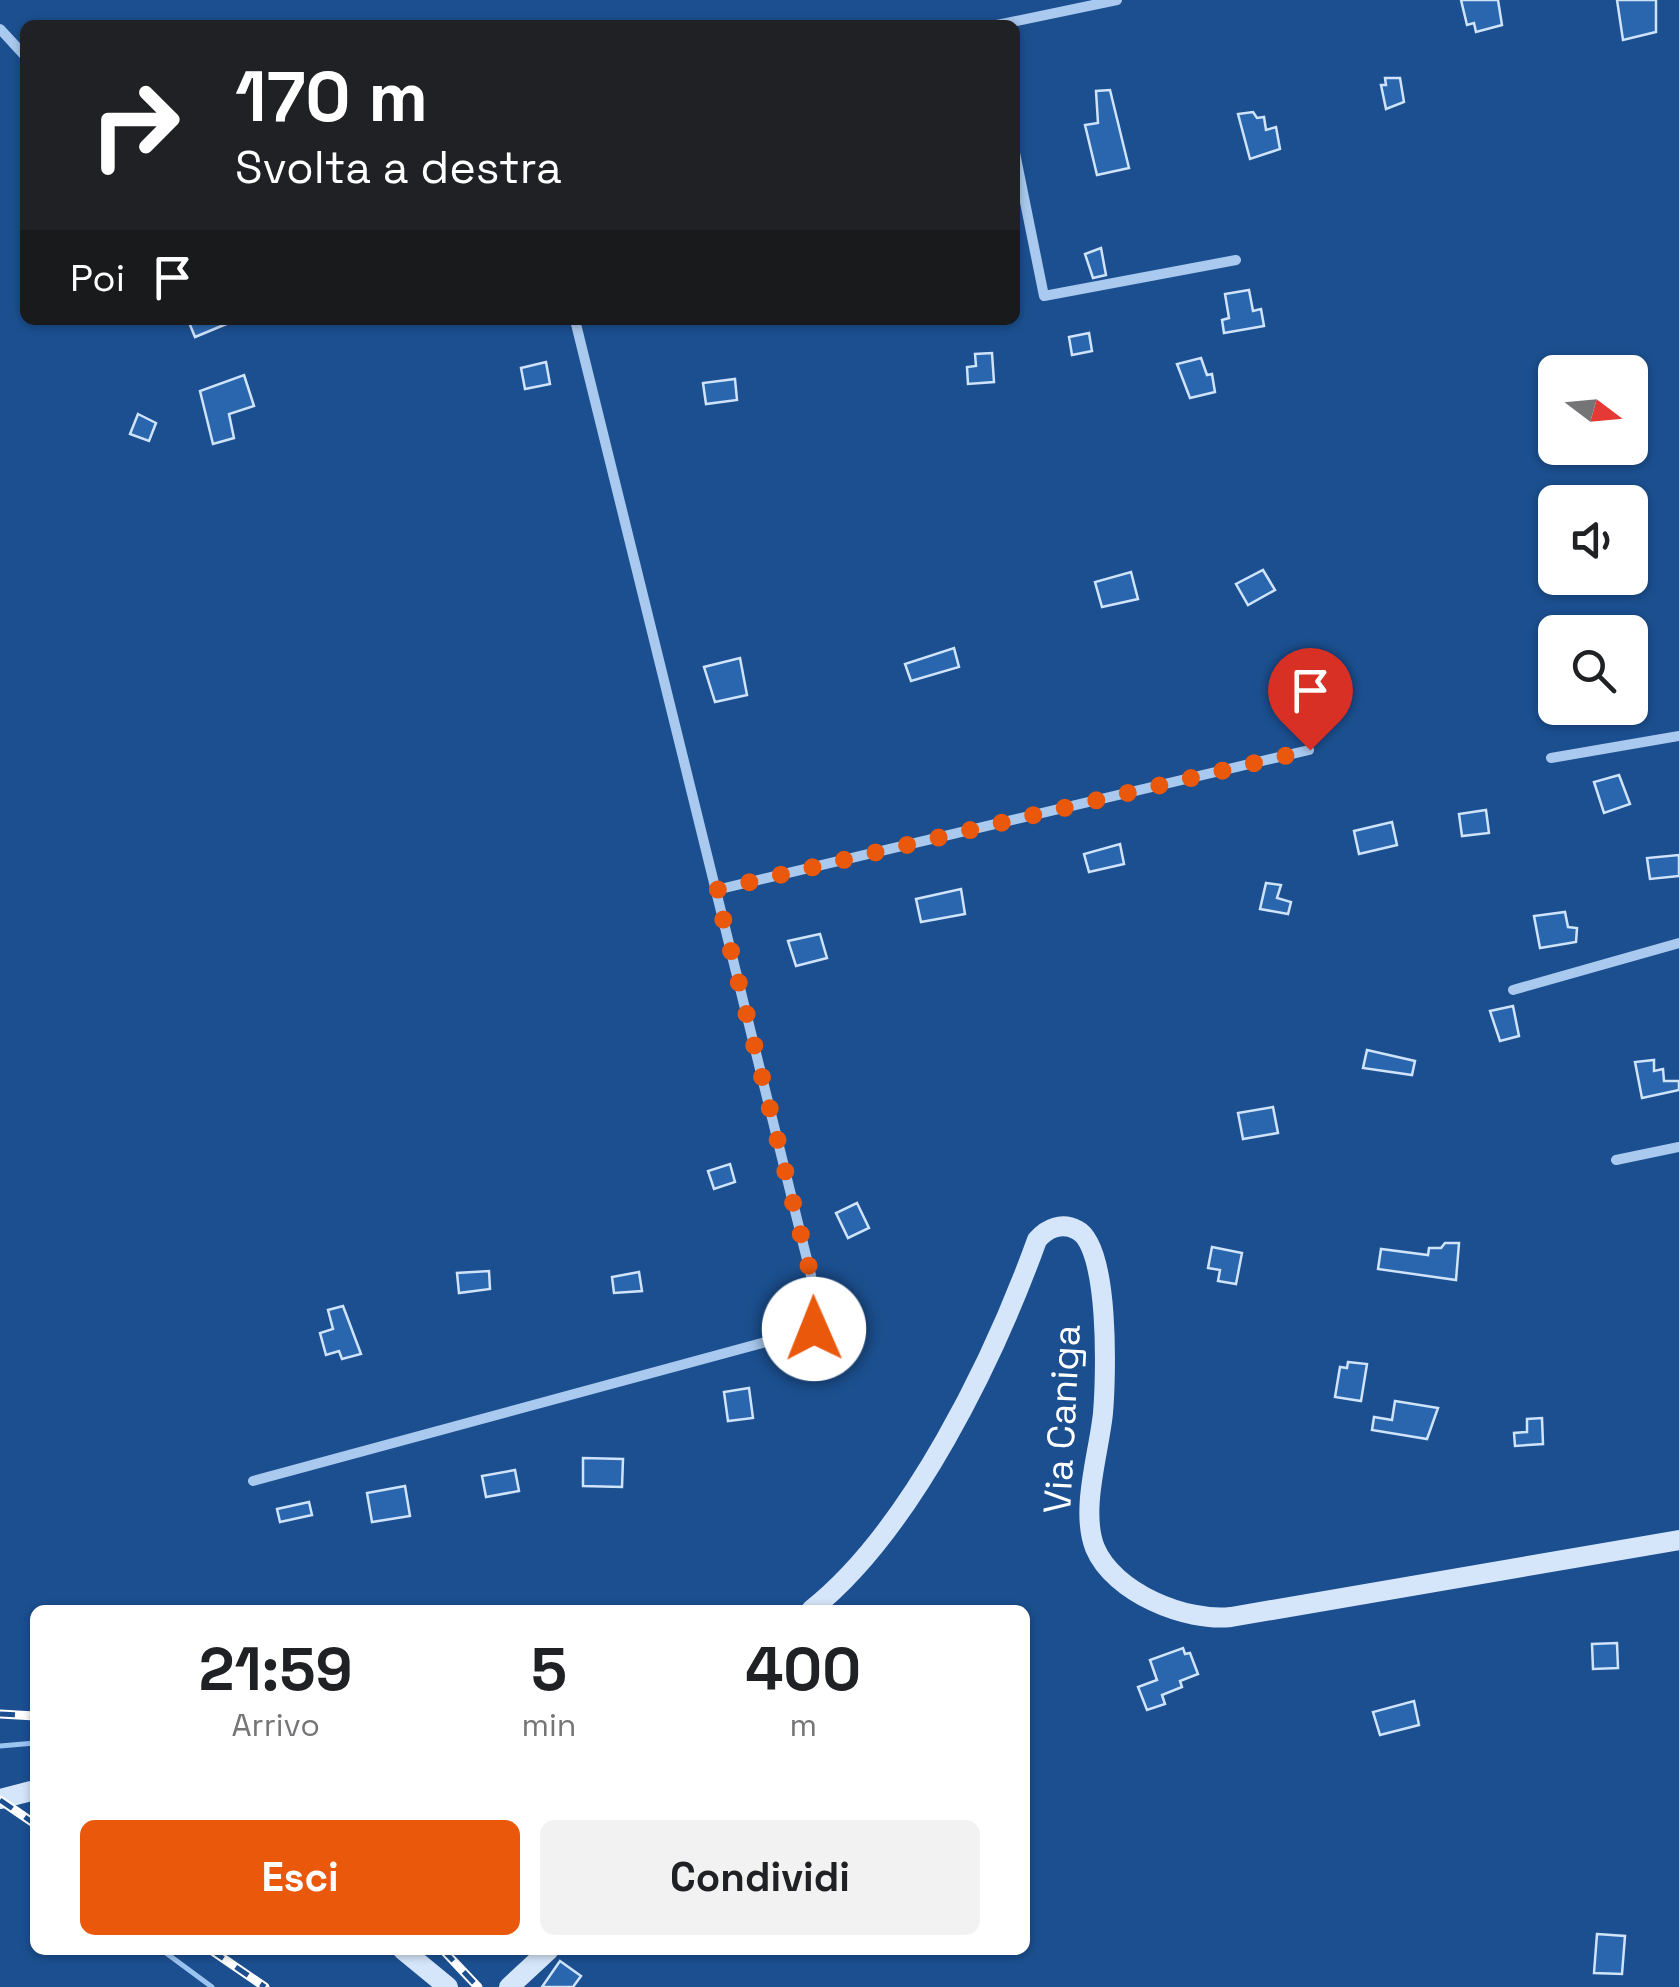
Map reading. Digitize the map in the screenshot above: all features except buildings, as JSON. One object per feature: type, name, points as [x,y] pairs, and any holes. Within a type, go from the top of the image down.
[{"type":"street","points":[[1020,20],[1118,0]]},
{"type":"street","points":[[0,29],[20,51]]},
{"type":"street","points":[[1020,177],[1044,296],[1236,260]]},
{"type":"street","points":[[253,1481],[814,1329],[818,1304],[577,325]]},
{"type":"street","points":[[1551,758],[1679,736]]},
{"type":"street","points":[[716,890],[1310,750]]},
{"type":"street","points":[[1513,990],[1679,943]]},
{"type":"street","points":[[1616,1160],[1679,1147]]},
{"type":"street","name":"Via Caniga","points":[[816,1605],[848,1578],[894,1518],[1001,1336],[1037,1240],[1043,1232],[1062,1226],[1087,1238],[1098,1265],[1103,1409],[1092,1539],[1104,1563],[1157,1601],[1200,1617],[1231,1617],[1679,1540]]},
{"type":"street","points":[[0,1799],[30,1791]]},
{"type":"street","points":[[409,1955],[448,1987]]},
{"type":"street","points":[[509,1987],[544,1955]]},
{"type":"waterway","points":[[0,1746],[30,1743]]},
{"type":"waterway","points":[[169,1955],[212,1987]]},
{"type":"railway","points":[[0,1714],[30,1716]]},
{"type":"railway","points":[[0,1800],[30,1821]]},
{"type":"railway","points":[[218,1955],[265,1987]]},
{"type":"railway","points":[[448,1955],[478,1987]]},
{"type":"route","points":[[814,1329],[818,1304],[716,890],[1310,750]]}]
